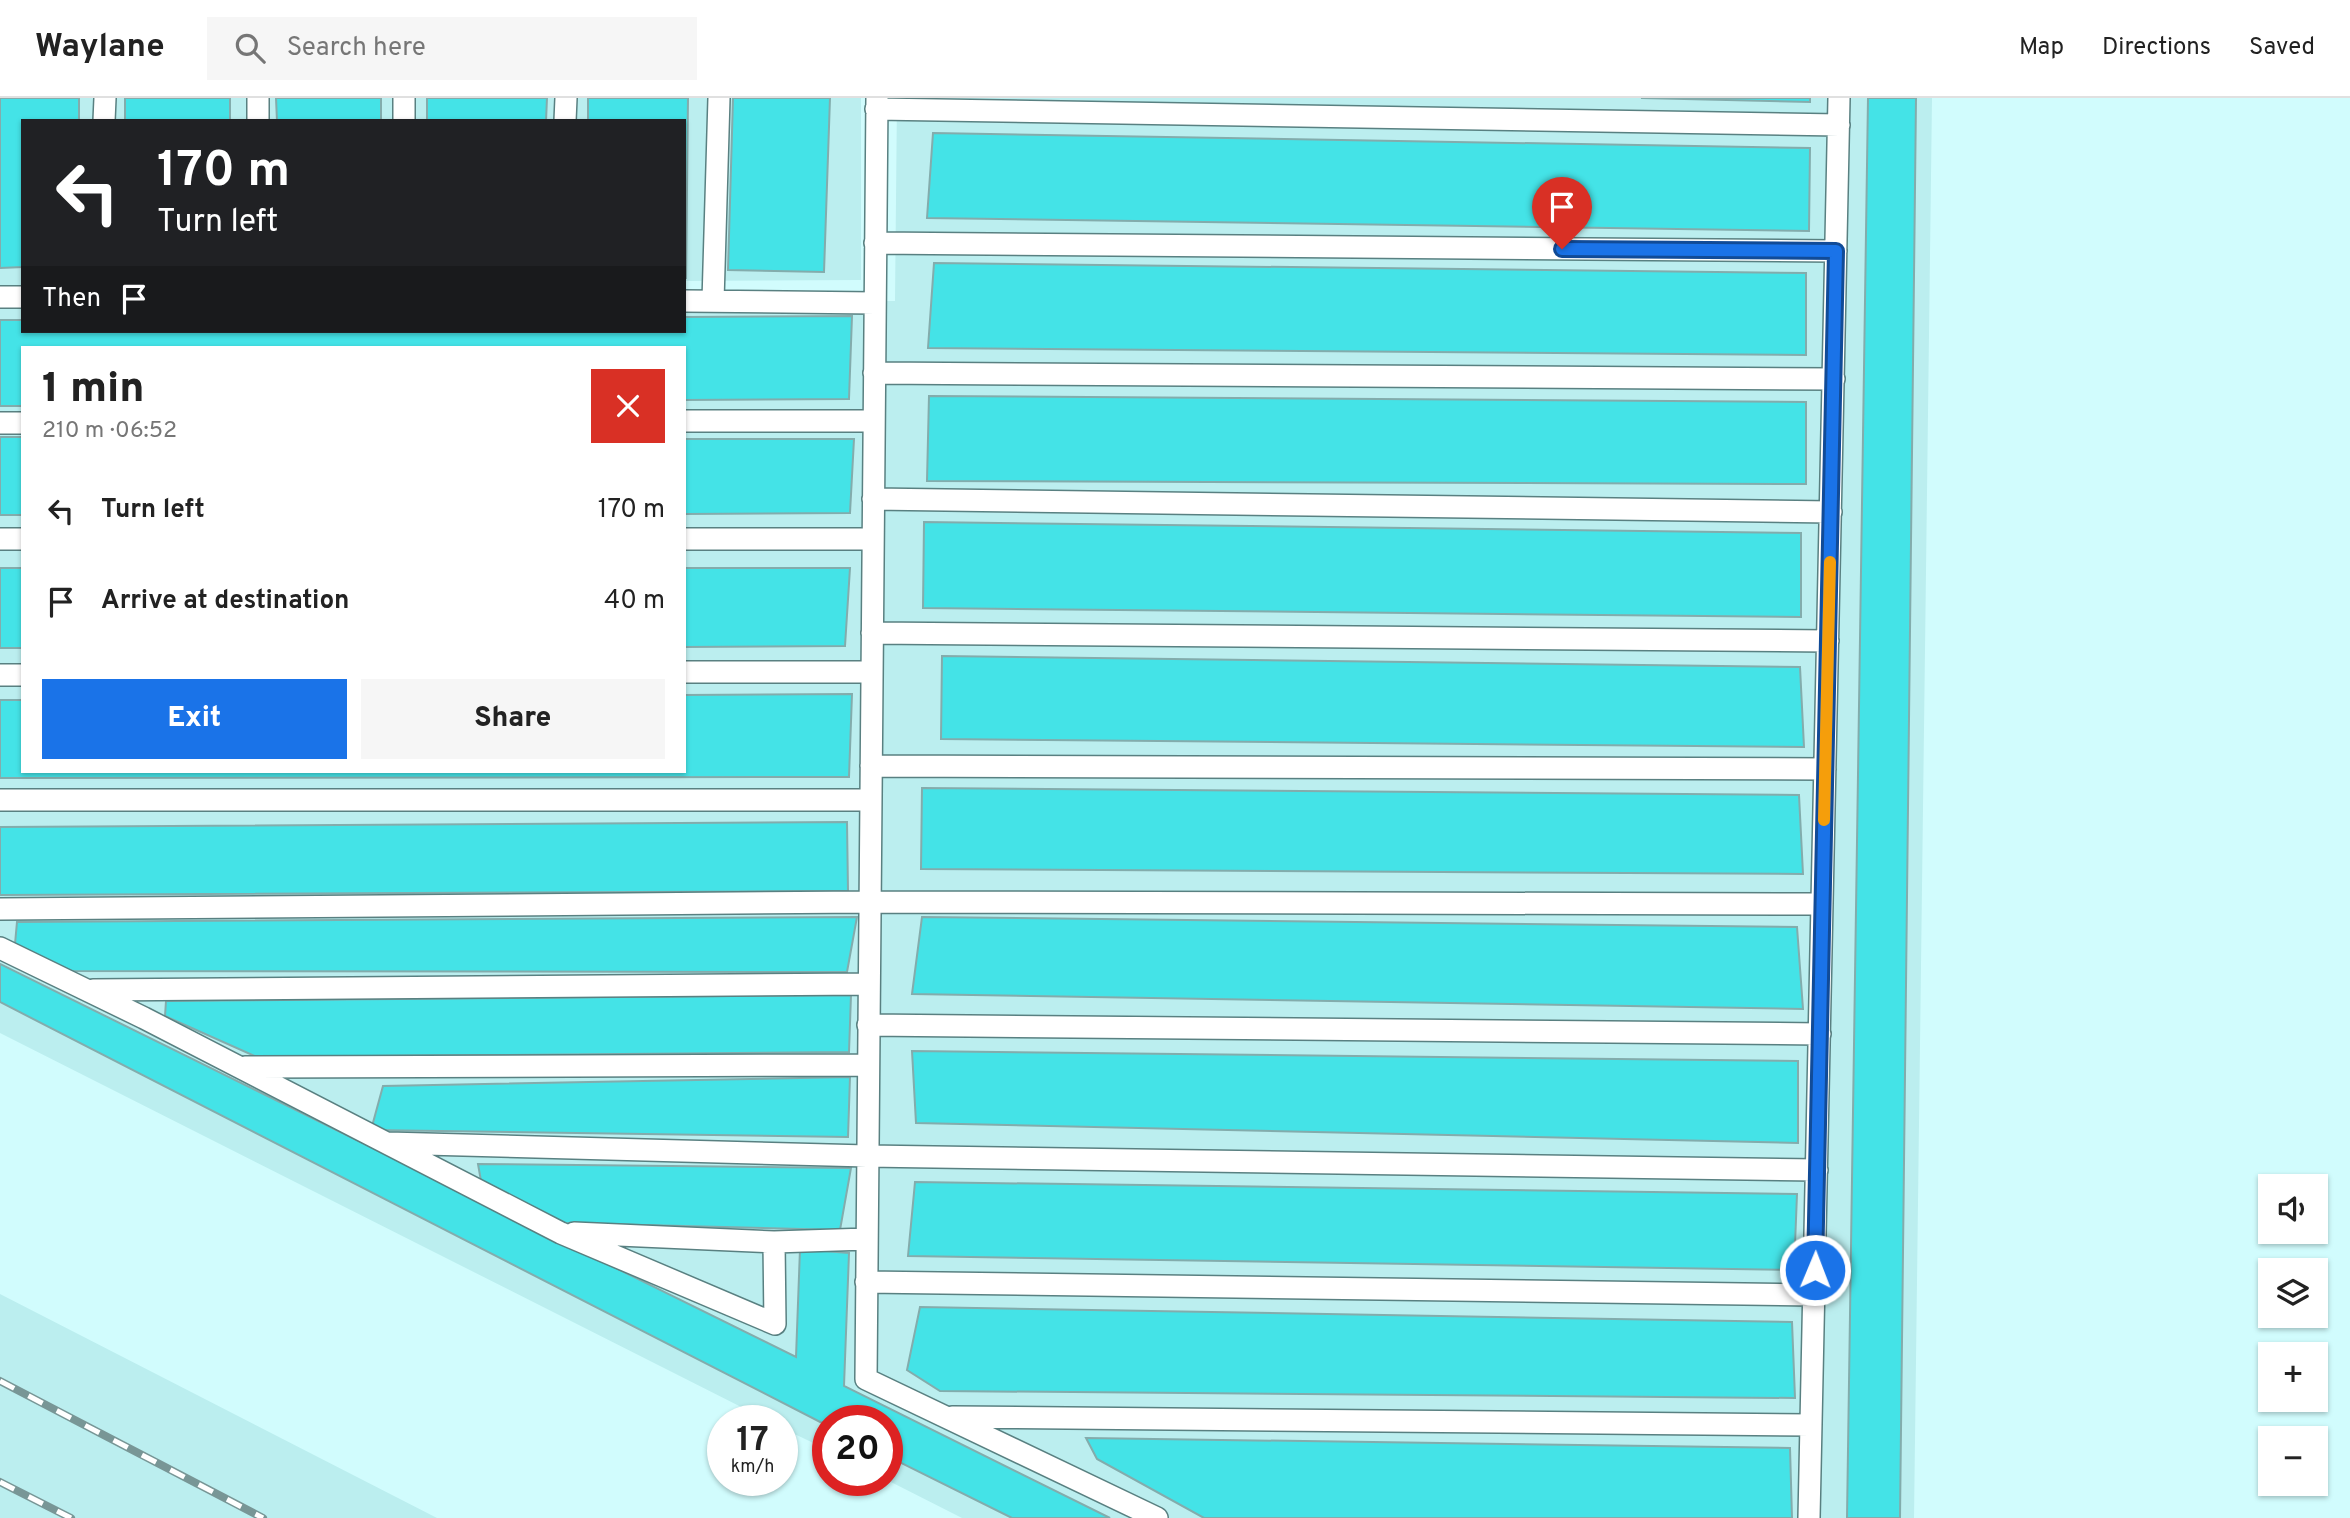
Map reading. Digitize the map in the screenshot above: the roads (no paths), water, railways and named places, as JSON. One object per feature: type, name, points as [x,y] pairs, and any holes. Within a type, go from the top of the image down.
[{"type":"lane","points":[[104,119],[105,98]]},
{"type":"lane","points":[[258,98],[258,119]]},
{"type":"lane","points":[[404,98],[404,119]]},
{"type":"lane","points":[[565,119],[566,98]]},
{"type":"lane","points":[[713,301],[719,98]]},
{"type":"lane","points":[[1810,1518],[1839,98]]},
{"type":"lane","points":[[1157,1518],[866,1379],[876,104],[1839,125]]},
{"type":"lane","points":[[875,243],[1836,251]]},
{"type":"lane","points":[[0,297],[21,297]]},
{"type":"lane","points":[[686,301],[875,303]]},
{"type":"lane","points":[[874,373],[1834,379]]},
{"type":"lane","points":[[686,421],[874,421]]},
{"type":"lane","points":[[0,423],[21,423]]},
{"type":"lane","points":[[873,499],[1831,512]]},
{"type":"lane","points":[[0,539],[21,539]]},
{"type":"lane","points":[[686,539],[873,539]]},
{"type":"lane","points":[[872,634],[1828,641]]},
{"type":"lane","points":[[686,673],[872,672]]},
{"type":"lane","points":[[0,675],[21,675]]},
{"type":"lane","points":[[871,766],[1825,769]]},
{"type":"lane","points":[[0,800],[870,800]]},
{"type":"lane","points":[[0,909],[870,902],[1822,904]]},
{"type":"lane","points":[[0,948],[240,1067],[561,1233],[775,1324],[774,1242]]},
{"type":"lane","points":[[87,990],[869,984]]},
{"type":"lane","points":[[869,1025],[1820,1034]]},
{"type":"lane","points":[[240,1067],[868,1065]]},
{"type":"lane","points":[[388,1143],[867,1156],[1817,1170]]},
{"type":"lane","points":[[561,1233],[774,1242],[867,1239]]},
{"type":"lane","points":[[866,1282],[1814,1295]]},
{"type":"lane","points":[[945,1416],[1811,1425]]},
{"type":"railway","points":[[0,1381],[263,1518]]},
{"type":"railway","points":[[0,1482],[71,1518]]}]
